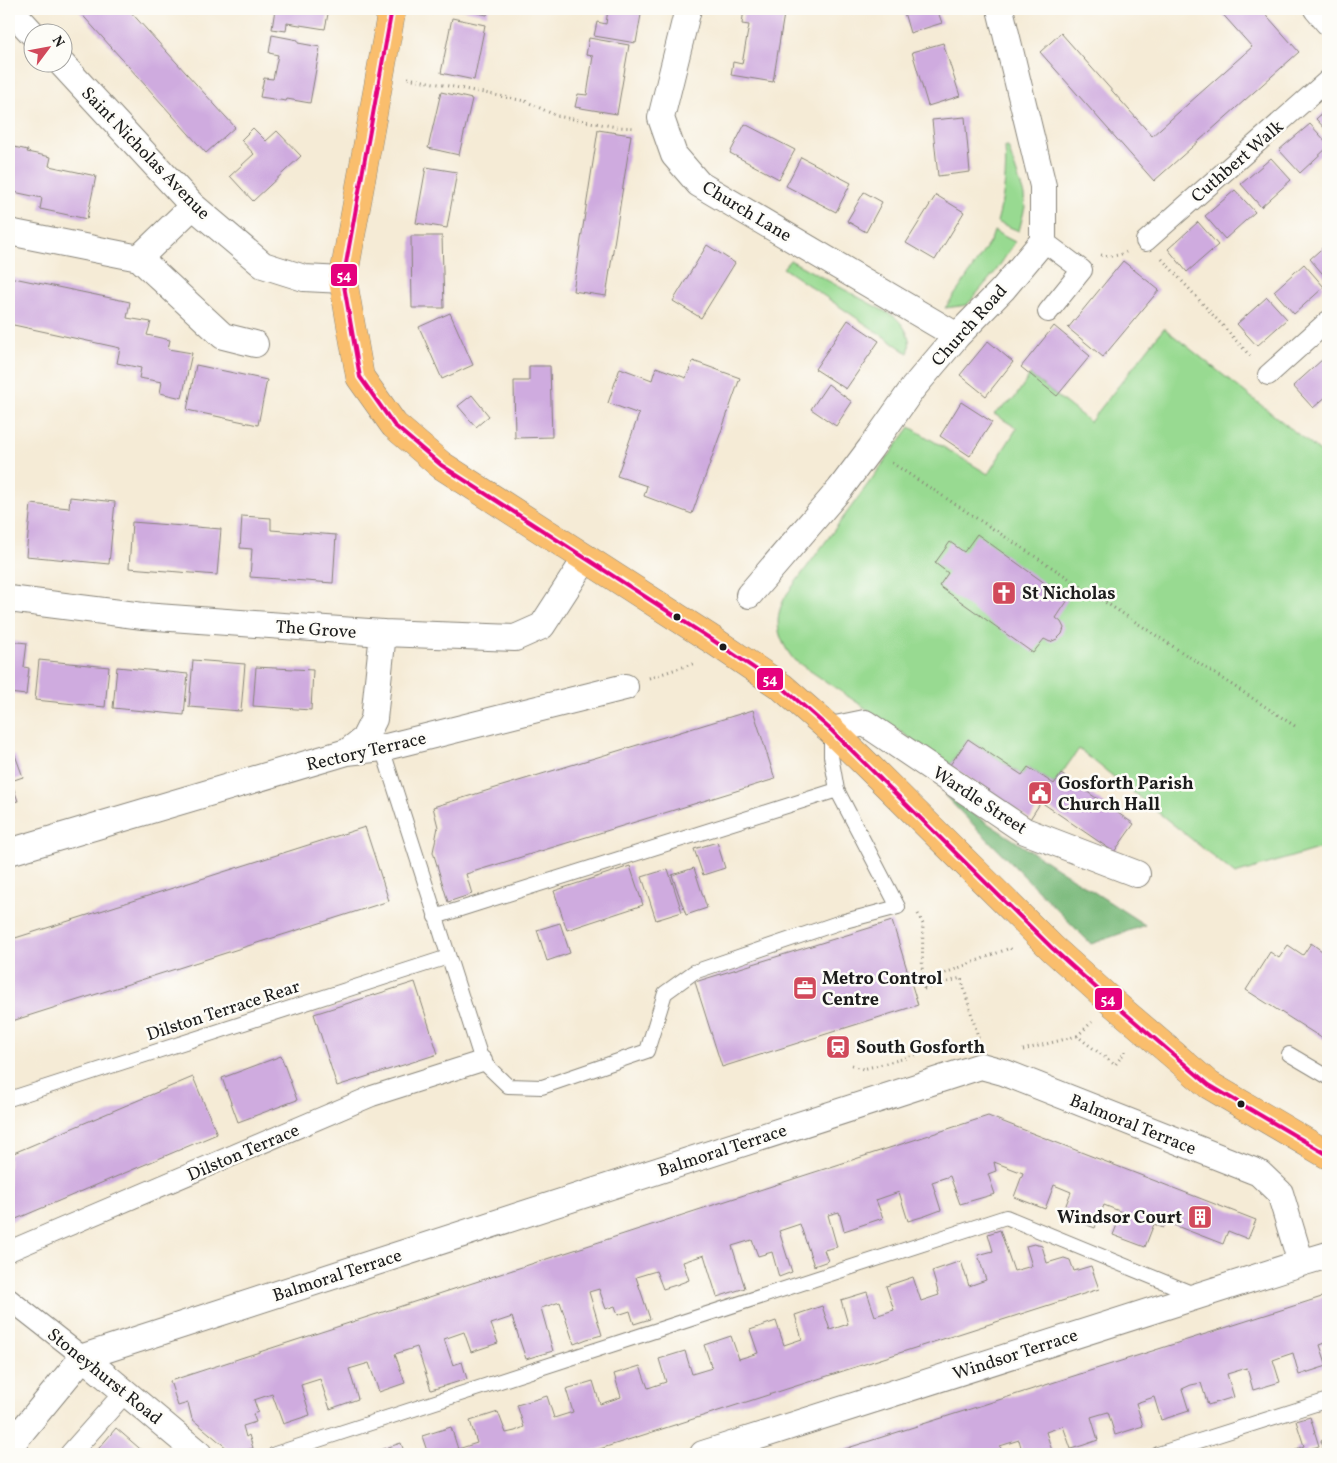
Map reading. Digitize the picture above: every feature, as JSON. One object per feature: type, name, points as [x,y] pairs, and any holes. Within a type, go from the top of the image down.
[{"type":"main road","points":[[392,9],[343,280],[360,377],[394,425],[441,465],[782,687],[830,730],[1052,948],[1113,1003],[1209,1085],[1328,1154]]},
{"type":"street","points":[[10,9],[22,22]]},
{"type":"street","points":[[661,118],[688,9]]},
{"type":"street","points":[[1000,9],[1043,186],[1042,241],[1082,270],[1048,312]]},
{"type":"street","points":[[1317,9],[1328,22]]},
{"type":"street","name":"Saint Nicholas Avenue","points":[[69,72],[193,206],[263,265],[304,278],[343,280]]},
{"type":"street","name":"Cuthbert Walk","points":[[1146,241],[1328,80]]},
{"type":"street","name":"Church Lane","points":[[661,118],[674,155],[699,184],[957,336]]},
{"type":"street","points":[[139,258],[193,206]]},
{"type":"street","points":[[9,232],[139,258],[224,336],[255,344]]},
{"type":"street","name":"Church Road","points":[[749,595],[840,489],[913,388],[957,336],[1003,289],[1042,241]]},
{"type":"street","points":[[1268,375],[1328,321]]},
{"type":"street","name":"The Grove","points":[[9,599],[144,616],[383,633],[515,638],[542,626],[586,558]]},
{"type":"street","points":[[347,752],[364,739],[374,719],[383,633]]},
{"type":"street","name":"Rectory Terrace","points":[[9,852],[347,752],[382,748],[625,687]]},
{"type":"street","name":"Wardle Street","points":[[830,730],[865,723],[1025,831],[1137,874]]},
{"type":"street","name":"Dilston Terrace","points":[[9,1251],[372,1096],[482,1062]]},
{"type":"street","name":"Balmoral Terrace","points":[[79,1354],[980,1066],[1003,1072],[1259,1174],[1280,1193],[1301,1263]]},
{"type":"street","name":"Windsor Terrace","points":[[703,1454],[1328,1255]]},
{"type":"street","name":"Stoneyhurst Road","points":[[9,1299],[79,1354],[199,1454]]},
{"type":"street","points":[[9,1447],[79,1354]]},
{"type":"street","points":[[70,1454],[124,1392]]},
{"type":"lane","points":[[382,748],[482,1062],[508,1086],[542,1087],[647,1050],[665,993],[694,972],[841,922],[898,907],[837,790],[831,756],[830,730]]},
{"type":"lane","points":[[435,917],[837,790]]},
{"type":"lane","name":"Dilston Terrace Rear","points":[[9,1099],[448,957]]},
{"type":"lane","points":[[1289,1054],[1328,1077]]},
{"type":"lane","points":[[275,1454],[1006,1217],[1198,1296]]},
{"type":"lane","points":[[1158,1454],[1328,1400]]},
{"type":"path","points":[[380,72],[525,101],[557,116],[617,127],[642,129],[661,118]]},
{"type":"path","points":[[1099,254],[1108,256],[1122,254],[1146,241],[1268,375]]},
{"type":"path","points":[[870,449],[1298,728]]},
{"type":"path","points":[[625,687],[698,662],[714,641]]},
{"type":"path","points":[[970,1042],[979,1040],[961,978],[924,990],[922,982],[1010,948]]},
{"type":"path","points":[[1088,1018],[1099,1028]]},
{"type":"path","points":[[1022,1051],[1077,1036],[1092,1022]]},
{"type":"path","points":[[1077,1036],[1115,1065],[1125,1052],[1119,1046]]},
{"type":"path","points":[[852,1066],[863,1069],[924,1054]]},
{"type":"green space","points":[[1005,147],[1008,147],[1024,195],[1025,207],[1019,231],[997,222],[1004,185]]},
{"type":"green space","points":[[994,231],[1015,242],[996,271],[967,305],[945,308],[991,240]]},
{"type":"green space","points":[[790,260],[895,317],[909,338],[908,353],[783,268]]},
{"type":"green space","points":[[1164,328],[1324,455],[1328,452],[1328,846],[1235,874],[1079,749],[1054,784],[1028,767],[1022,775],[968,739],[950,765],[794,660],[780,636],[779,612],[787,594],[910,427],[988,474],[1017,428],[994,414],[1014,399],[1030,375],[1090,422]]},
{"type":"green space","points":[[944,795],[1145,925],[1091,944]]},
{"type":"building","points":[[77,9],[128,9],[235,127],[206,153]]},
{"type":"building","points":[[275,9],[329,9],[325,29],[287,23],[286,31],[272,29]]},
{"type":"building","points":[[460,9],[489,9],[487,15]]},
{"type":"building","points":[[608,9],[642,9],[636,43],[594,36],[597,22],[606,24]]},
{"type":"building","points":[[744,9],[757,9],[784,14],[773,82],[731,75],[733,62],[742,64],[749,25],[742,24]]},
{"type":"building","points":[[903,9],[937,9],[942,23],[910,33]]},
{"type":"building","points":[[1218,9],[1261,9],[1299,52],[1154,181],[1040,52],[1061,33],[1152,136],[1252,47]]},
{"type":"building","points":[[452,18],[485,25],[474,80],[441,73]]},
{"type":"building","points":[[272,35],[320,47],[310,103],[260,97],[264,78],[273,79],[278,55],[269,53]]},
{"type":"building","points":[[589,38],[629,45],[617,114],[575,107],[578,94],[587,95],[593,56],[586,55]]},
{"type":"building","points":[[943,43],[960,96],[928,106],[912,52]]},
{"type":"building","points":[[441,92],[472,99],[459,155],[428,148]]},
{"type":"building","points":[[1328,108],[1328,132],[1316,119]]},
{"type":"building","points":[[965,117],[970,172],[938,176],[932,120]]},
{"type":"building","points":[[745,124],[795,150],[779,179],[730,153]]},
{"type":"building","points":[[1310,124],[1328,144],[1328,147],[1300,173],[1279,150]]},
{"type":"building","points":[[253,128],[266,141],[277,131],[301,156],[253,201],[230,176],[254,154],[241,140]]},
{"type":"building","points":[[598,130],[631,135],[606,296],[573,291]]},
{"type":"building","points":[[9,146],[51,157],[49,166],[96,176],[87,219],[40,209],[42,198],[9,191]]},
{"type":"building","points":[[801,157],[851,183],[836,212],[786,186]]},
{"type":"building","points":[[1271,158],[1291,180],[1261,207],[1241,184]]},
{"type":"building","points":[[426,167],[457,172],[447,228],[416,223]]},
{"type":"building","points":[[1235,190],[1255,212],[1225,239],[1205,216]]},
{"type":"building","points":[[864,192],[882,202],[866,232],[847,221]]},
{"type":"building","points":[[936,195],[964,212],[935,260],[906,243]]},
{"type":"building","points":[[1198,222],[1218,245],[1187,272],[1168,249]]},
{"type":"building","points":[[411,236],[442,236],[444,308],[412,308]]},
{"type":"building","points":[[1328,243],[1328,280],[1310,259]]},
{"type":"building","points":[[707,245],[735,263],[701,318],[673,301]]},
{"type":"building","points":[[1123,261],[1159,290],[1103,357],[1068,328]]},
{"type":"building","points":[[1304,264],[1324,287],[1294,314],[1274,291]]},
{"type":"building","points":[[9,277],[130,302],[127,318],[151,322],[147,335],[170,340],[168,349],[192,353],[182,398],[160,393],[162,382],[139,378],[141,368],[117,363],[120,348],[9,324]]},
{"type":"building","points":[[1267,297],[1287,319],[1257,346],[1237,324]]},
{"type":"building","points":[[450,313],[473,365],[442,379],[419,327]]},
{"type":"building","points":[[848,320],[879,341],[846,389],[815,369]]},
{"type":"building","points":[[1054,326],[1090,356],[1057,396],[1021,367]]},
{"type":"building","points":[[988,341],[1013,362],[986,396],[960,375]]},
{"type":"building","points":[[1323,359],[1328,364],[1328,395],[1313,408],[1293,386]]},
{"type":"building","points":[[693,361],[740,378],[692,514],[644,496],[647,486],[617,476],[639,414],[608,403],[620,368],[652,380],[656,367],[686,378]]},
{"type":"building","points":[[196,365],[267,380],[258,425],[187,410]]},
{"type":"building","points":[[529,366],[550,366],[552,437],[515,438],[514,381],[529,381]]},
{"type":"building","points":[[828,384],[852,402],[836,426],[811,409]]},
{"type":"building","points":[[472,395],[489,416],[476,427],[458,406]]},
{"type":"building","points":[[961,402],[992,422],[970,456],[940,436]]},
{"type":"building","points":[[70,497],[115,502],[109,564],[26,556],[31,504],[69,508]]},
{"type":"building","points":[[242,516],[271,518],[271,530],[336,535],[333,583],[250,577],[252,549],[240,548]]},
{"type":"building","points":[[132,522],[221,529],[217,575],[129,568]]},
{"type":"building","name":"St Nicholas","points":[[977,534],[1068,600],[1056,618],[1064,628],[1062,634],[1057,639],[1050,642],[1044,639],[1033,653],[939,586],[948,573],[935,563],[950,542],[964,552]]},
{"type":"building","points":[[9,641],[27,643],[24,667],[29,668],[26,695],[9,693]]},
{"type":"building","points":[[39,660],[109,667],[105,707],[35,700]]},
{"type":"building","points":[[193,660],[245,664],[241,711],[189,707]]},
{"type":"building","points":[[117,667],[188,674],[184,715],[113,708]]},
{"type":"building","points":[[256,667],[313,670],[311,710],[253,706]]},
{"type":"building","points":[[753,710],[775,779],[466,874],[472,894],[448,902],[433,852],[438,827],[433,807]]},
{"type":"building","name":"Gosforth Parish Church Hall","points":[[968,739],[1022,775],[1028,767],[1054,784],[1061,774],[1134,824],[1114,852],[1041,802],[1030,819],[950,765]]},
{"type":"building","points":[[15,755],[23,777],[11,781],[18,801],[9,803],[9,757]]},
{"type":"building","points":[[365,827],[389,901],[9,1022],[9,940]]},
{"type":"building","points":[[717,842],[725,868],[703,875],[694,849]]},
{"type":"building","points":[[630,866],[643,905],[567,930],[554,891]]},
{"type":"building","points":[[694,868],[707,908],[686,915],[672,875]]},
{"type":"building","points":[[668,869],[682,912],[656,920],[642,877]]},
{"type":"building","name":"Metro Control Centre","points":[[892,921],[918,1005],[722,1067],[695,982]]},
{"type":"building","points":[[560,923],[570,953],[547,961],[537,930]]},
{"type":"building","points":[[1328,942],[1328,1042],[1246,990],[1270,952],[1279,958],[1288,945],[1303,955],[1311,943],[1322,951]]},
{"type":"building","points":[[415,982],[438,1054],[337,1086],[314,1014]]},
{"type":"building","points":[[281,1056],[297,1100],[238,1122],[222,1078]]},
{"type":"building","points":[[193,1077],[217,1134],[9,1222],[9,1155]]},
{"type":"building","points":[[988,1116],[1256,1220],[1248,1239],[1228,1231],[1223,1244],[1166,1222],[1163,1228],[1154,1224],[1145,1247],[1113,1235],[1122,1212],[1104,1205],[1095,1228],[1062,1215],[1071,1192],[1054,1185],[1045,1209],[1014,1197],[1023,1173],[994,1162],[996,1171],[988,1174],[995,1194],[960,1204],[950,1176],[932,1182],[941,1210],[925,1216],[908,1221],[899,1192],[876,1200],[883,1218],[844,1231],[839,1212],[828,1215],[837,1247],[824,1250],[828,1261],[814,1266],[800,1224],[779,1231],[792,1272],[779,1277],[772,1252],[758,1256],[752,1240],[732,1246],[745,1288],[717,1297],[704,1255],[683,1262],[689,1280],[676,1285],[663,1289],[656,1271],[636,1277],[650,1319],[634,1324],[630,1311],[618,1315],[615,1306],[606,1309],[599,1289],[589,1292],[602,1335],[574,1344],[560,1302],[541,1308],[553,1351],[526,1359],[512,1317],[491,1324],[498,1343],[471,1352],[464,1332],[444,1339],[453,1365],[462,1362],[467,1379],[431,1390],[417,1347],[395,1354],[405,1383],[379,1392],[369,1363],[349,1369],[358,1399],[330,1409],[320,1379],[301,1385],[310,1415],[283,1424],[272,1394],[254,1400],[258,1412],[253,1414],[256,1422],[243,1426],[246,1437],[249,1435],[253,1448],[234,1454],[192,1419],[188,1403],[178,1406],[170,1381]]},
{"type":"building","points":[[1000,1230],[1014,1271],[1032,1266],[1026,1246],[1034,1244],[1042,1246],[1047,1263],[1064,1258],[1070,1260],[1074,1271],[1091,1266],[1099,1289],[584,1454],[428,1454],[422,1436],[451,1427],[458,1449],[477,1443],[470,1421],[498,1412],[506,1433],[515,1431],[524,1427],[517,1405],[547,1396],[554,1418],[573,1412],[566,1389],[593,1381],[600,1404],[621,1397],[614,1374],[640,1366],[648,1388],[666,1382],[659,1359],[685,1351],[692,1374],[712,1368],[704,1345],[731,1336],[739,1359],[758,1353],[750,1330],[776,1321],[784,1345],[802,1339],[795,1315],[822,1306],[830,1330],[848,1324],[841,1300],[867,1292],[875,1316],[894,1310],[886,1286],[913,1277],[921,1301],[939,1295],[932,1271],[961,1261],[969,1286],[986,1280],[978,1255],[993,1251],[988,1234]]},
{"type":"building","points":[[1328,1295],[1328,1342],[1320,1345],[1327,1366],[1299,1375],[1293,1353],[1273,1360],[1280,1382],[1253,1390],[1247,1368],[1227,1374],[1234,1397],[1208,1405],[1201,1383],[1191,1385],[1182,1389],[1189,1411],[1161,1420],[1154,1397],[1136,1403],[1143,1426],[1115,1435],[1108,1412],[1091,1417],[1098,1440],[1084,1445],[1071,1449],[1063,1426],[1046,1432],[1053,1454],[1023,1454],[1019,1440],[1000,1446],[1003,1454],[829,1454]]},
{"type":"building","points":[[1310,1417],[1319,1446],[1306,1450],[1307,1454],[1297,1454],[1296,1449],[1304,1446],[1296,1421]]},
{"type":"building","points":[[116,1428],[146,1454],[94,1454]]},
{"type":"building","points":[[1328,1438],[1328,1454],[1325,1454],[1321,1441]]},
{"type":"building","points":[[401,1443],[405,1454],[374,1454],[373,1452]]},
{"type":"transit line","name":"54","points":[[392,9],[343,280],[360,377],[394,425],[441,465],[782,687],[831,730],[1052,948],[1113,1003],[1209,1085],[1328,1155]]},
{"type":"place","name":"St Nicholas","points":[[1004,593]]},
{"type":"place","name":"Gosforth Parish Church Hall","points":[[1040,793]]},
{"type":"place","name":"Metro Control Centre","points":[[805,988]]},
{"type":"place","name":"South Gosforth","points":[[838,1047]]},
{"type":"place","name":"Windsor Court","points":[[1200,1217]]}]
